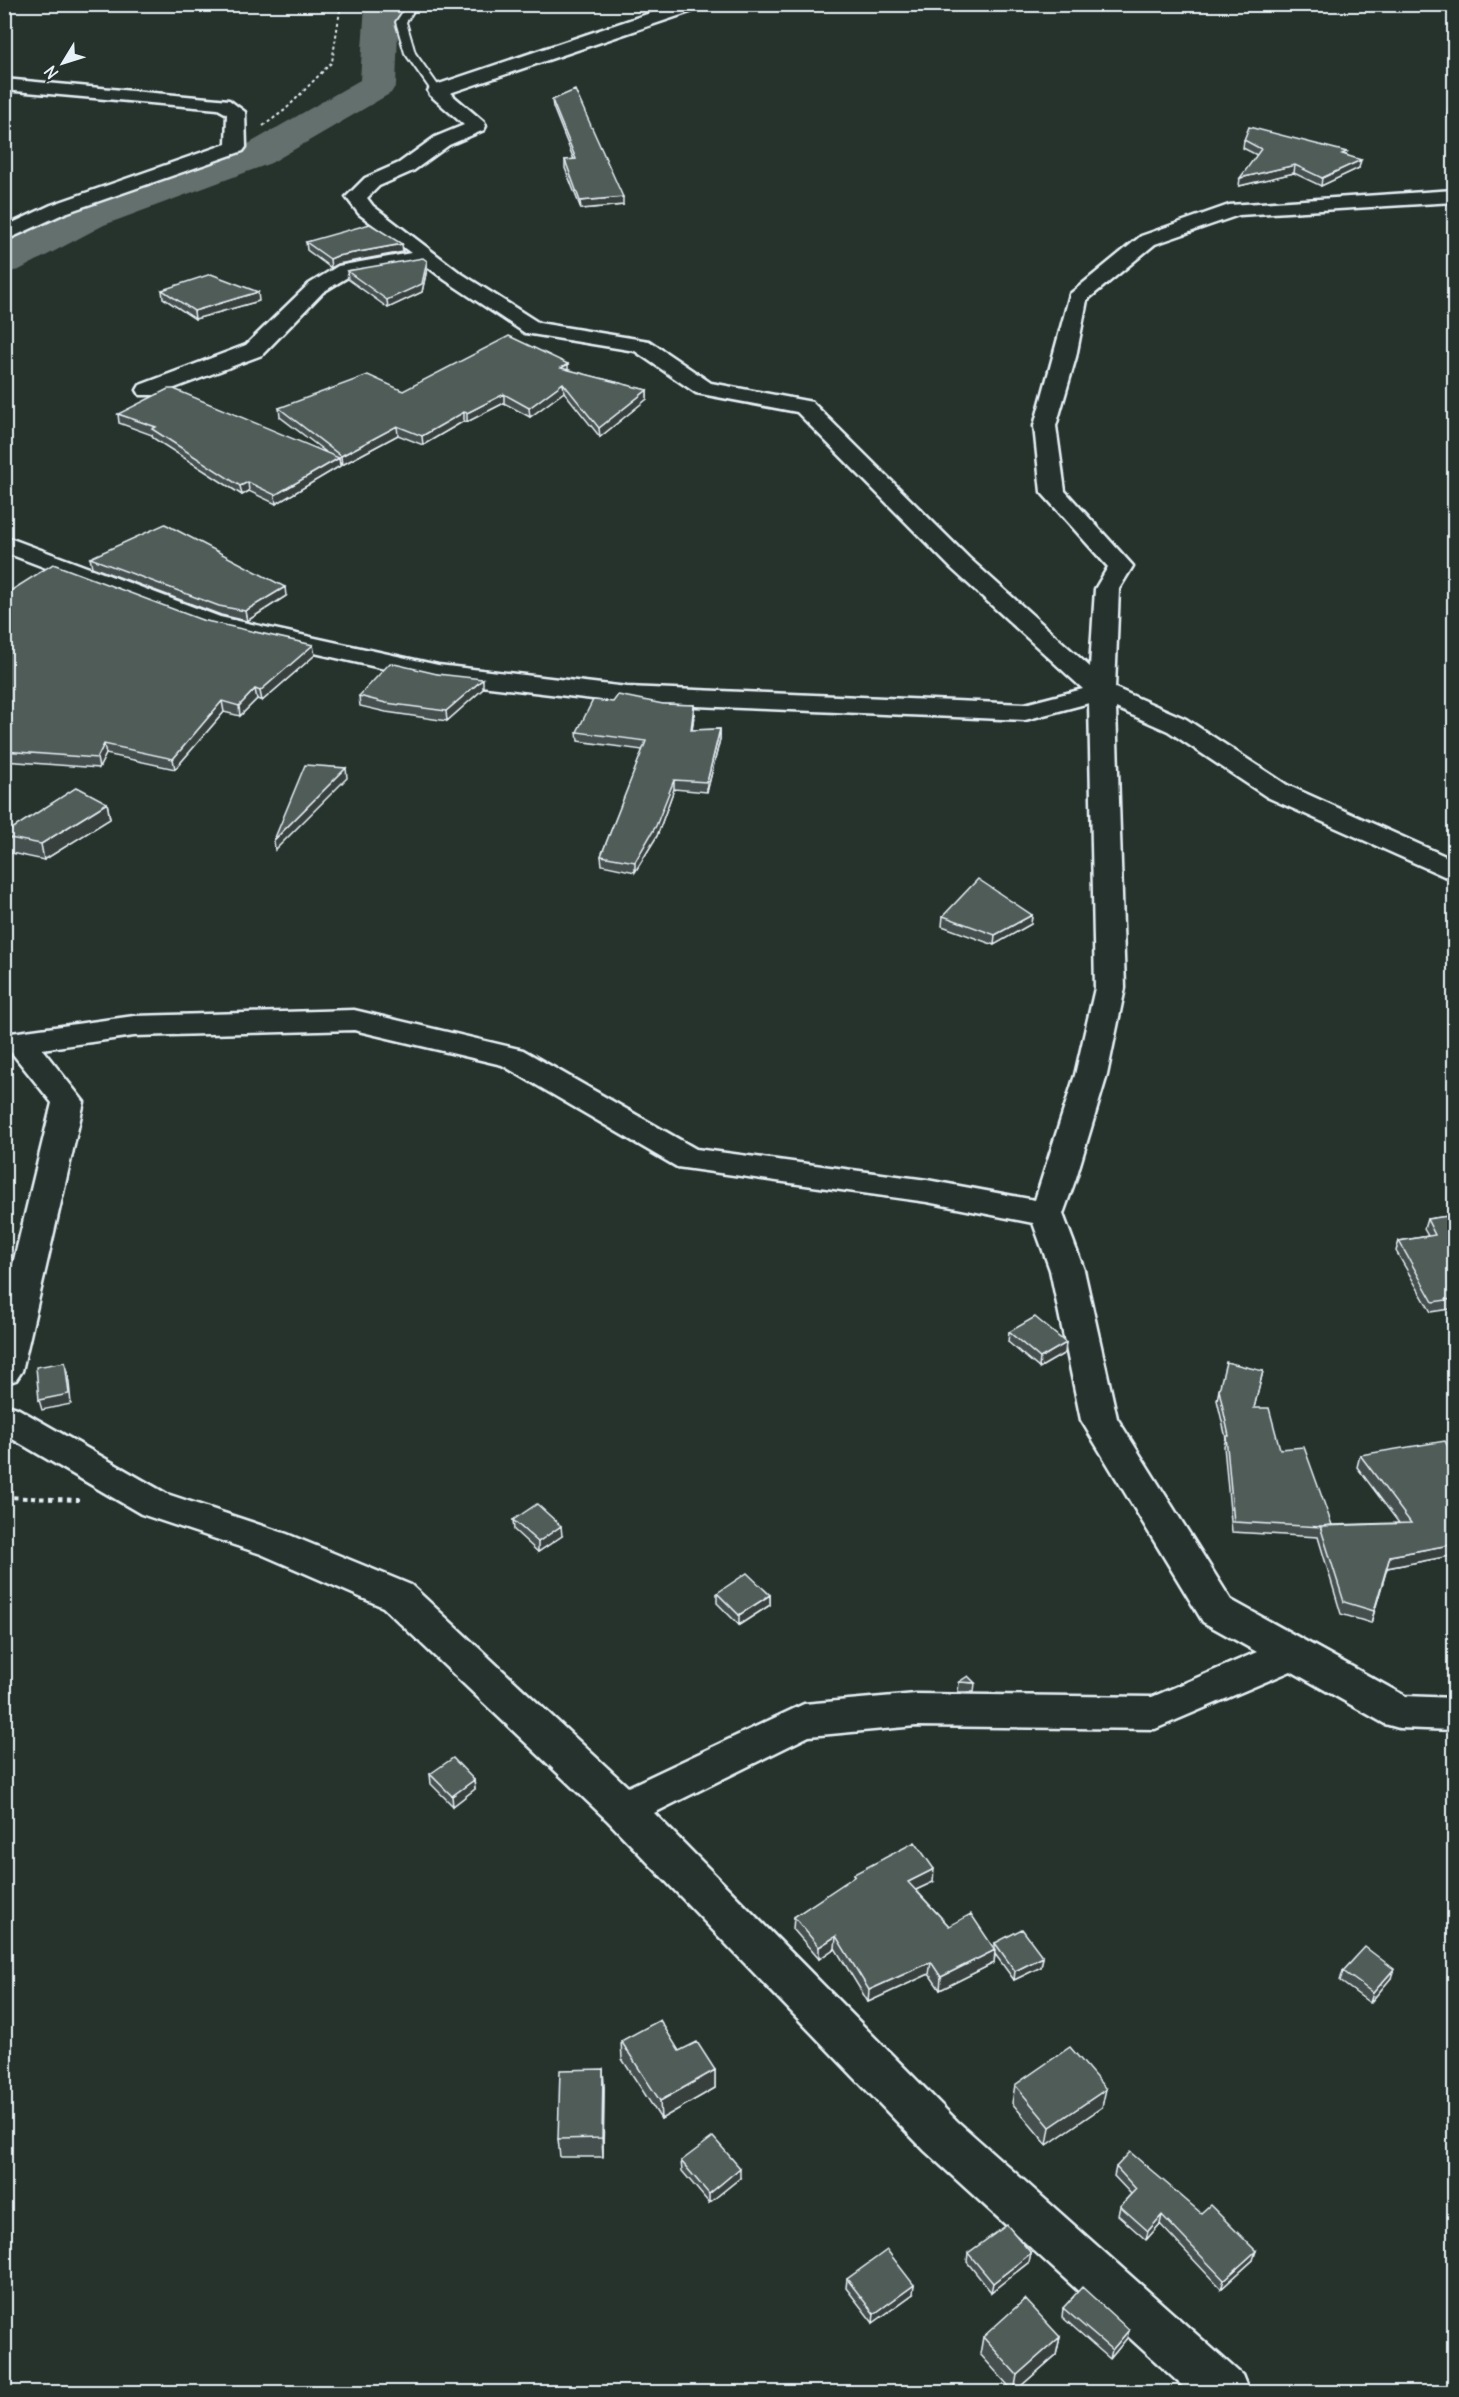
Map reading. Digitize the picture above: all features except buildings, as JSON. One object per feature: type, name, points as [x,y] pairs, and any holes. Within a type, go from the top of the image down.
[{"type":"street","points":[[436,91],[696,4]]},
{"type":"street","points":[[4,84],[222,104],[236,112],[236,147],[57,209],[4,235]]},
{"type":"street","points":[[436,91],[477,126],[442,141],[406,167],[372,182],[356,197],[366,210],[452,276],[533,328],[641,346],[704,388],[804,407],[960,563],[1102,692],[1177,725],[1277,791],[1455,870]]},
{"type":"street","points":[[1455,196],[1236,209],[1148,240],[1077,298],[1065,357],[1045,426],[1053,492],[1121,566],[1107,589],[1102,692],[1110,988],[1091,1075],[1060,1178],[1046,1214],[1067,1270],[1099,1420],[1217,1611],[1399,1712],[1455,1714]]},
{"type":"street","points":[[148,390],[254,350],[316,288],[345,270],[428,257]]},
{"type":"street","points":[[4,543],[213,623],[438,673],[627,696],[1025,712],[1102,692]]},
{"type":"street","points":[[13,1044],[134,1026],[354,1020],[512,1057],[688,1159],[927,1191],[1046,1214]]},
{"type":"street","points":[[4,1371],[38,1236],[68,1102],[13,1044]]},
{"type":"street","points":[[4,1418],[154,1504],[274,1544],[398,1596],[623,1809],[941,2136],[1225,2392]]},
{"type":"street","points":[[623,1809],[804,1720],[916,1710],[1155,1713],[1293,1653]]},
{"type":"lane","points":[[413,4],[401,22],[410,52],[436,91]]},
{"type":"path","points":[[236,147],[285,110],[332,62],[341,4]]},
{"type":"waterway","points":[[4,261],[90,216],[257,155],[378,85],[382,4]]}]
